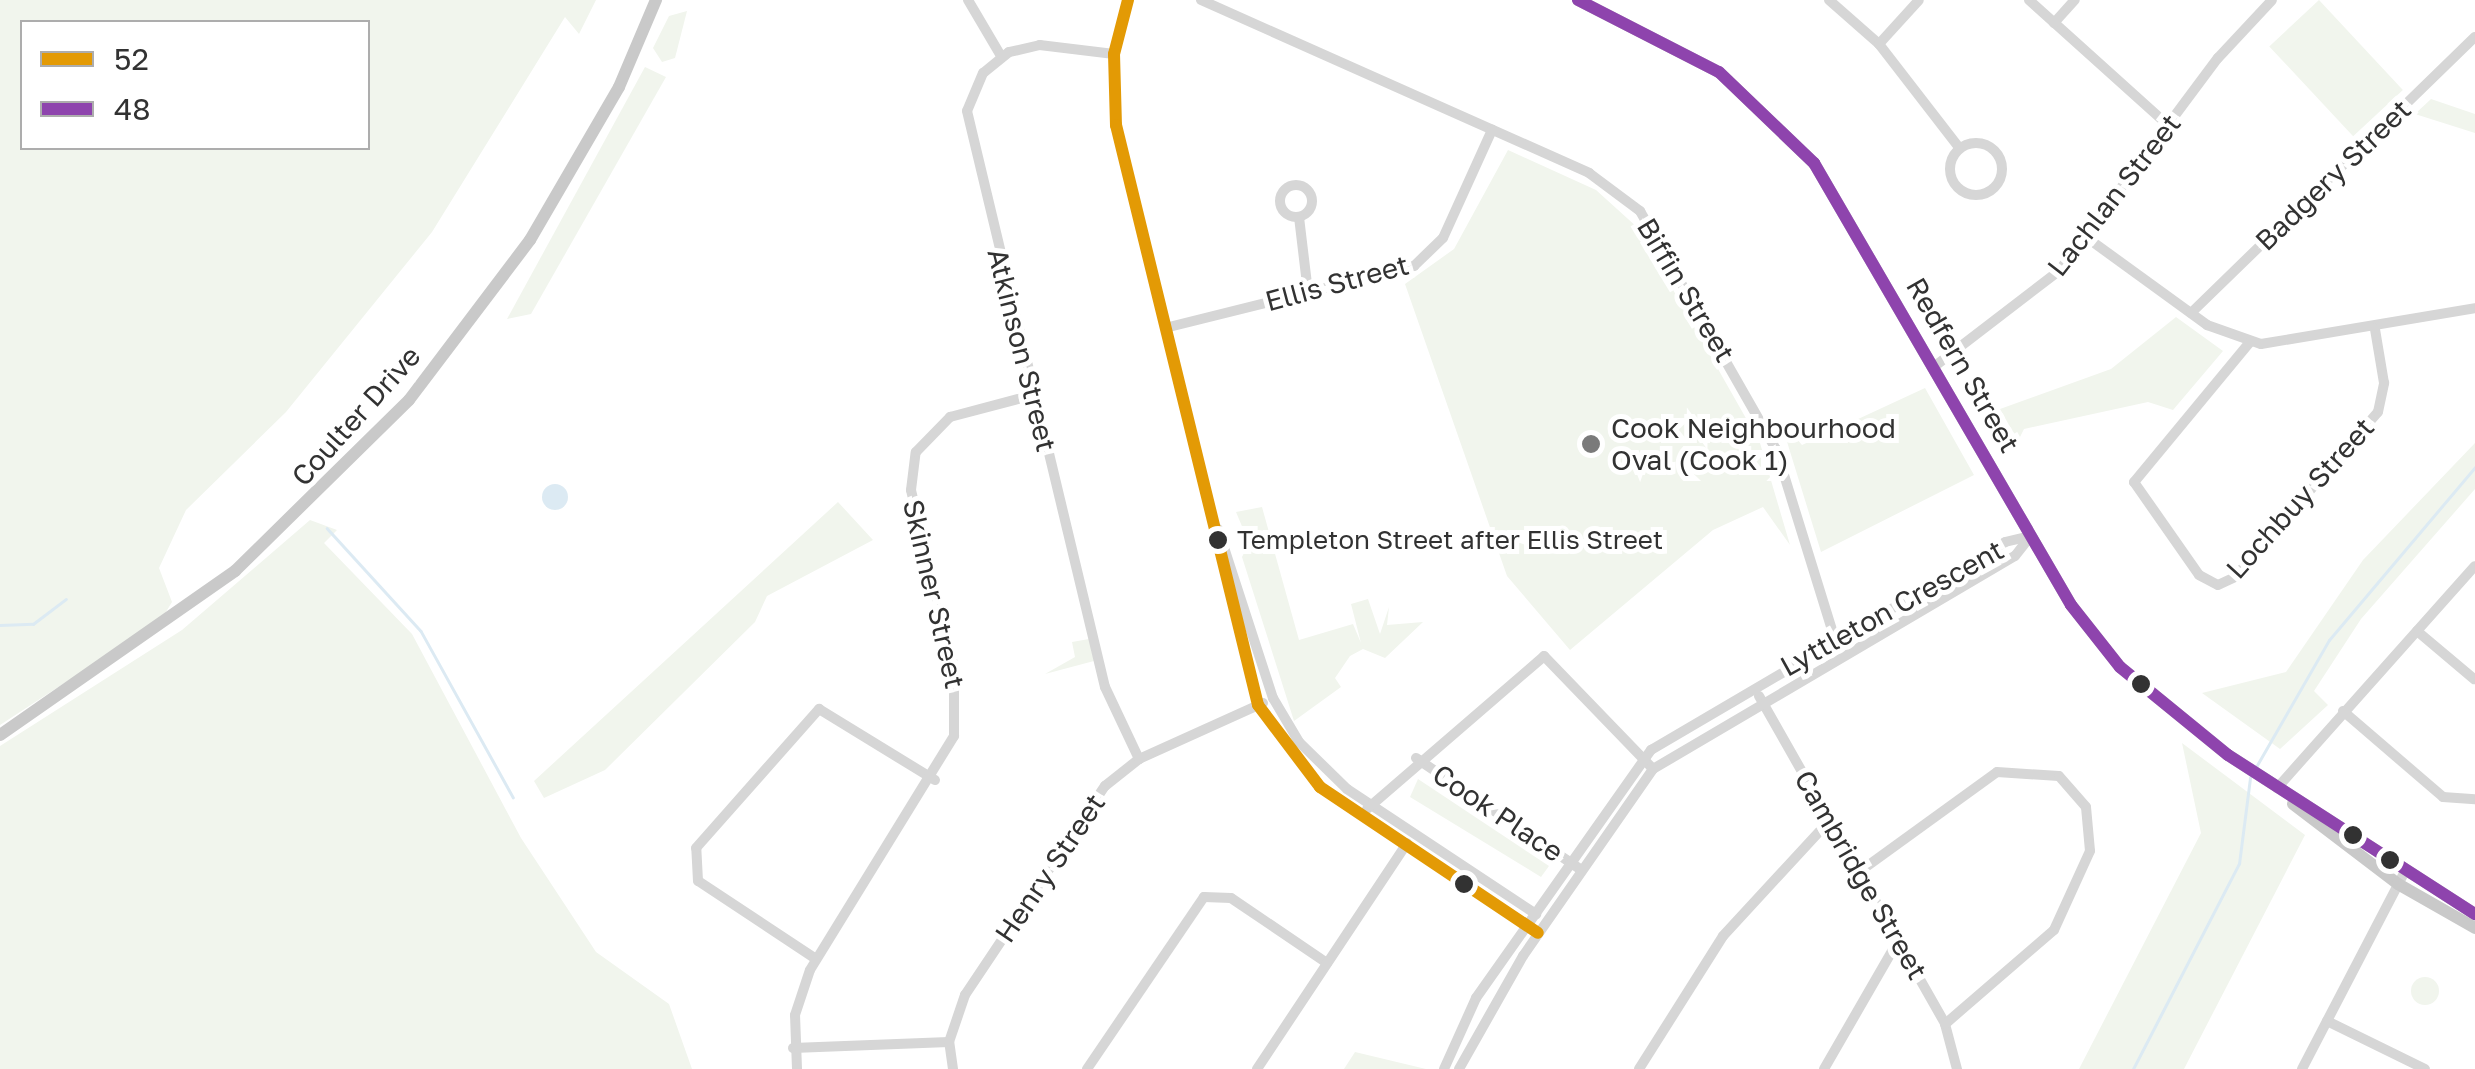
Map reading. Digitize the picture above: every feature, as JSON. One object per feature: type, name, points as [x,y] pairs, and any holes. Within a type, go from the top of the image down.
[{"type":"main road","name":"Coulter Drive","points":[[644,35],[656,0]]},
{"type":"main road","name":"Coulter Drive","points":[[0,734],[236,571],[409,400],[530,240],[664,0]]},
{"type":"main road","name":"Redfern Street","points":[[1578,0],[1681,48],[1790,136],[1843,204],[2031,536],[2120,666],[2242,765],[2475,914]]},
{"type":"main road","name":"Redfern Street","points":[[2277,788],[2398,884],[2475,928]]},
{"type":"street","points":[[968,0],[1002,56],[1040,45],[1114,54]]},
{"type":"street","points":[[1128,0],[1114,54],[1116,125],[1218,528],[1258,705],[1296,763],[1361,818],[1538,933]]},
{"type":"street","name":"Biffin Street","points":[[1201,0],[1600,179],[1640,211],[1766,427],[1832,641],[1840,656]]},
{"type":"street","points":[[1829,0],[1879,44],[1957,145],[1997,154],[2002,173],[1993,190],[1974,196],[1957,188],[1950,172],[1957,145]]},
{"type":"street","points":[[1879,44],[1919,0]]},
{"type":"street","points":[[2029,0],[2168,125]]},
{"type":"street","points":[[2054,23],[2075,0]]},
{"type":"street","name":"Lachlan Street","points":[[1934,366],[2049,281],[2168,125],[2272,0]]},
{"type":"street","name":"Badgery Street","points":[[2191,313],[2475,36]]},
{"type":"street","name":"Atkinson Street","points":[[1002,56],[974,88],[968,126],[1104,687],[1139,759]]},
{"type":"street","name":"Ellis Street","points":[[1165,328],[1308,293],[1428,256],[1492,130]]},
{"type":"street","points":[[1298,217],[1308,293]]},
{"type":"street","points":[[2086,237],[2191,313],[2250,342],[2298,344],[2475,308]]},
{"type":"street","name":"Lochbuy Street","points":[[2250,342],[2134,482],[2198,575],[2218,585],[2235,577],[2378,412],[2384,383],[2375,329]]},
{"type":"street","name":"Skinner Street","points":[[797,1069],[793,1048],[816,960],[935,780],[954,736],[958,690],[911,468],[950,417],[1033,394]]},
{"type":"street","points":[[1218,528],[1273,698],[1321,768],[1369,806],[1546,921]]},
{"type":"street","name":"Lyttleton Crescent","points":[[1444,1069],[1524,924],[1643,758],[1832,641],[2031,536]]},
{"type":"street","name":"Lyttleton Crescent","points":[[1458,1069],[1580,868],[1654,769],[1761,700],[2014,556],[2031,536]]},
{"type":"street","points":[[2277,788],[2475,566]]},
{"type":"street","points":[[2417,632],[2474,679]]},
{"type":"street","points":[[1361,818],[1416,758],[1544,656],[1654,769]]},
{"type":"street","name":"Cambridge Street","points":[[1754,686],[1945,1024],[1957,1069]]},
{"type":"street","name":"Henry Street","points":[[953,1069],[949,1042],[965,995],[1092,804],[1139,759],[1273,698]]},
{"type":"street","points":[[816,960],[698,882],[696,848],[819,709],[935,780]]},
{"type":"street","points":[[2344,711],[2443,797],[2475,799]]},
{"type":"street","name":"Cook Place","points":[[1416,758],[1580,868]]},
{"type":"street","points":[[1859,872],[1998,772],[2058,776],[2086,807],[2090,851],[2054,930],[1945,1024]]},
{"type":"street","points":[[1639,1069],[1723,936],[1830,820]]},
{"type":"street","points":[[1257,1069],[1413,834]]},
{"type":"street","points":[[2302,1069],[2405,871]]},
{"type":"street","points":[[1086,1069],[1204,897],[1231,898],[1327,963]]},
{"type":"street","points":[[1824,1069],[1898,941]]},
{"type":"street","points":[[2327,1021],[2425,1069]]},
{"type":"street","points":[[793,1048],[949,1042]]},
{"type":"shaded area","points":[[0,0],[596,0],[579,34],[565,17],[432,232],[286,412],[186,510],[159,568],[172,602],[161,620],[0,725]]},
{"type":"shaded area","points":[[2319,0],[2403,90],[2353,136],[2269,46]]},
{"type":"shaded area","points":[[687,11],[675,58],[662,62],[653,48],[669,16]]},
{"type":"shaded area","points":[[645,67],[666,77],[531,314],[507,319]]},
{"type":"shaded area","points":[[2431,99],[2475,114],[2475,133],[2415,114]]},
{"type":"shaded area","points":[[1508,150],[1596,190],[1638,228],[1760,443],[1790,545],[1763,507],[1713,530],[1570,650],[1507,576],[1405,284],[1454,249]]},
{"type":"shaded area","points":[[2176,317],[2223,351],[2173,410],[2148,402],[2024,429],[2018,441],[2000,409],[2111,369]]},
{"type":"shaded area","points":[[1925,388],[1974,475],[1821,552],[1780,419],[1802,445]]},
{"type":"shaded area","points":[[2475,443],[2475,489],[2361,619],[2314,691],[2328,705],[2280,749],[2202,693],[2286,672],[2363,560]]},
{"type":"shaded area","points":[[555,484],[564,488],[568,497],[564,506],[555,510],[546,506],[542,497],[546,488]]},
{"type":"shaded area","points":[[838,502],[873,540],[767,596],[755,622],[605,770],[544,798],[534,781]]},
{"type":"shaded area","points":[[1262,507],[1299,640],[1353,624],[1361,643],[1351,604],[1368,599],[1380,634],[1389,607],[1387,625],[1423,622],[1385,658],[1363,649],[1350,656],[1335,678],[1341,687],[1294,721],[1242,557],[1249,543],[1236,512]]},
{"type":"shaded area","points":[[310,520],[337,530],[324,543],[412,634],[521,838],[596,952],[669,1004],[692,1069],[0,1069],[0,746],[182,630]]},
{"type":"shaded area","points":[[1089,639],[1094,661],[1045,674],[1075,657],[1072,642]]},
{"type":"shaded area","points":[[2182,743],[2305,835],[2184,1069],[2079,1069],[2201,833]]},
{"type":"shaded area","points":[[1418,779],[1549,866],[1541,877],[1410,797]]},
{"type":"shaded area","points":[[2425,977],[2435,981],[2439,991],[2435,1001],[2425,1005],[2415,1001],[2411,991],[2415,981]]},
{"type":"shaded area","points":[[1355,1052],[1426,1069],[1344,1069]]},
{"type":"waterway","points":[[2256,767],[2329,640],[2475,467]]},
{"type":"waterway","points":[[327,528],[421,631],[513,797]]},
{"type":"waterway","points":[[0,625],[33,624],[66,599]]},
{"type":"waterway","points":[[2133,1069],[2239,864],[2250,778]]},
{"type":"transit line","name":"52","points":[[1128,0],[1114,54],[1116,125],[1258,705],[1320,787],[1538,933]]},
{"type":"transit line","name":"48","points":[[1578,0],[1719,72],[1814,163],[2071,605],[2120,667],[2228,755],[2475,914]]},
{"type":"place","name":"Cook Neighbourhood Oval (Cook 1)","points":[[1591,444]]},
{"type":"place","name":"Templeton Street after Ellis Street","points":[[1218,540]]}]
